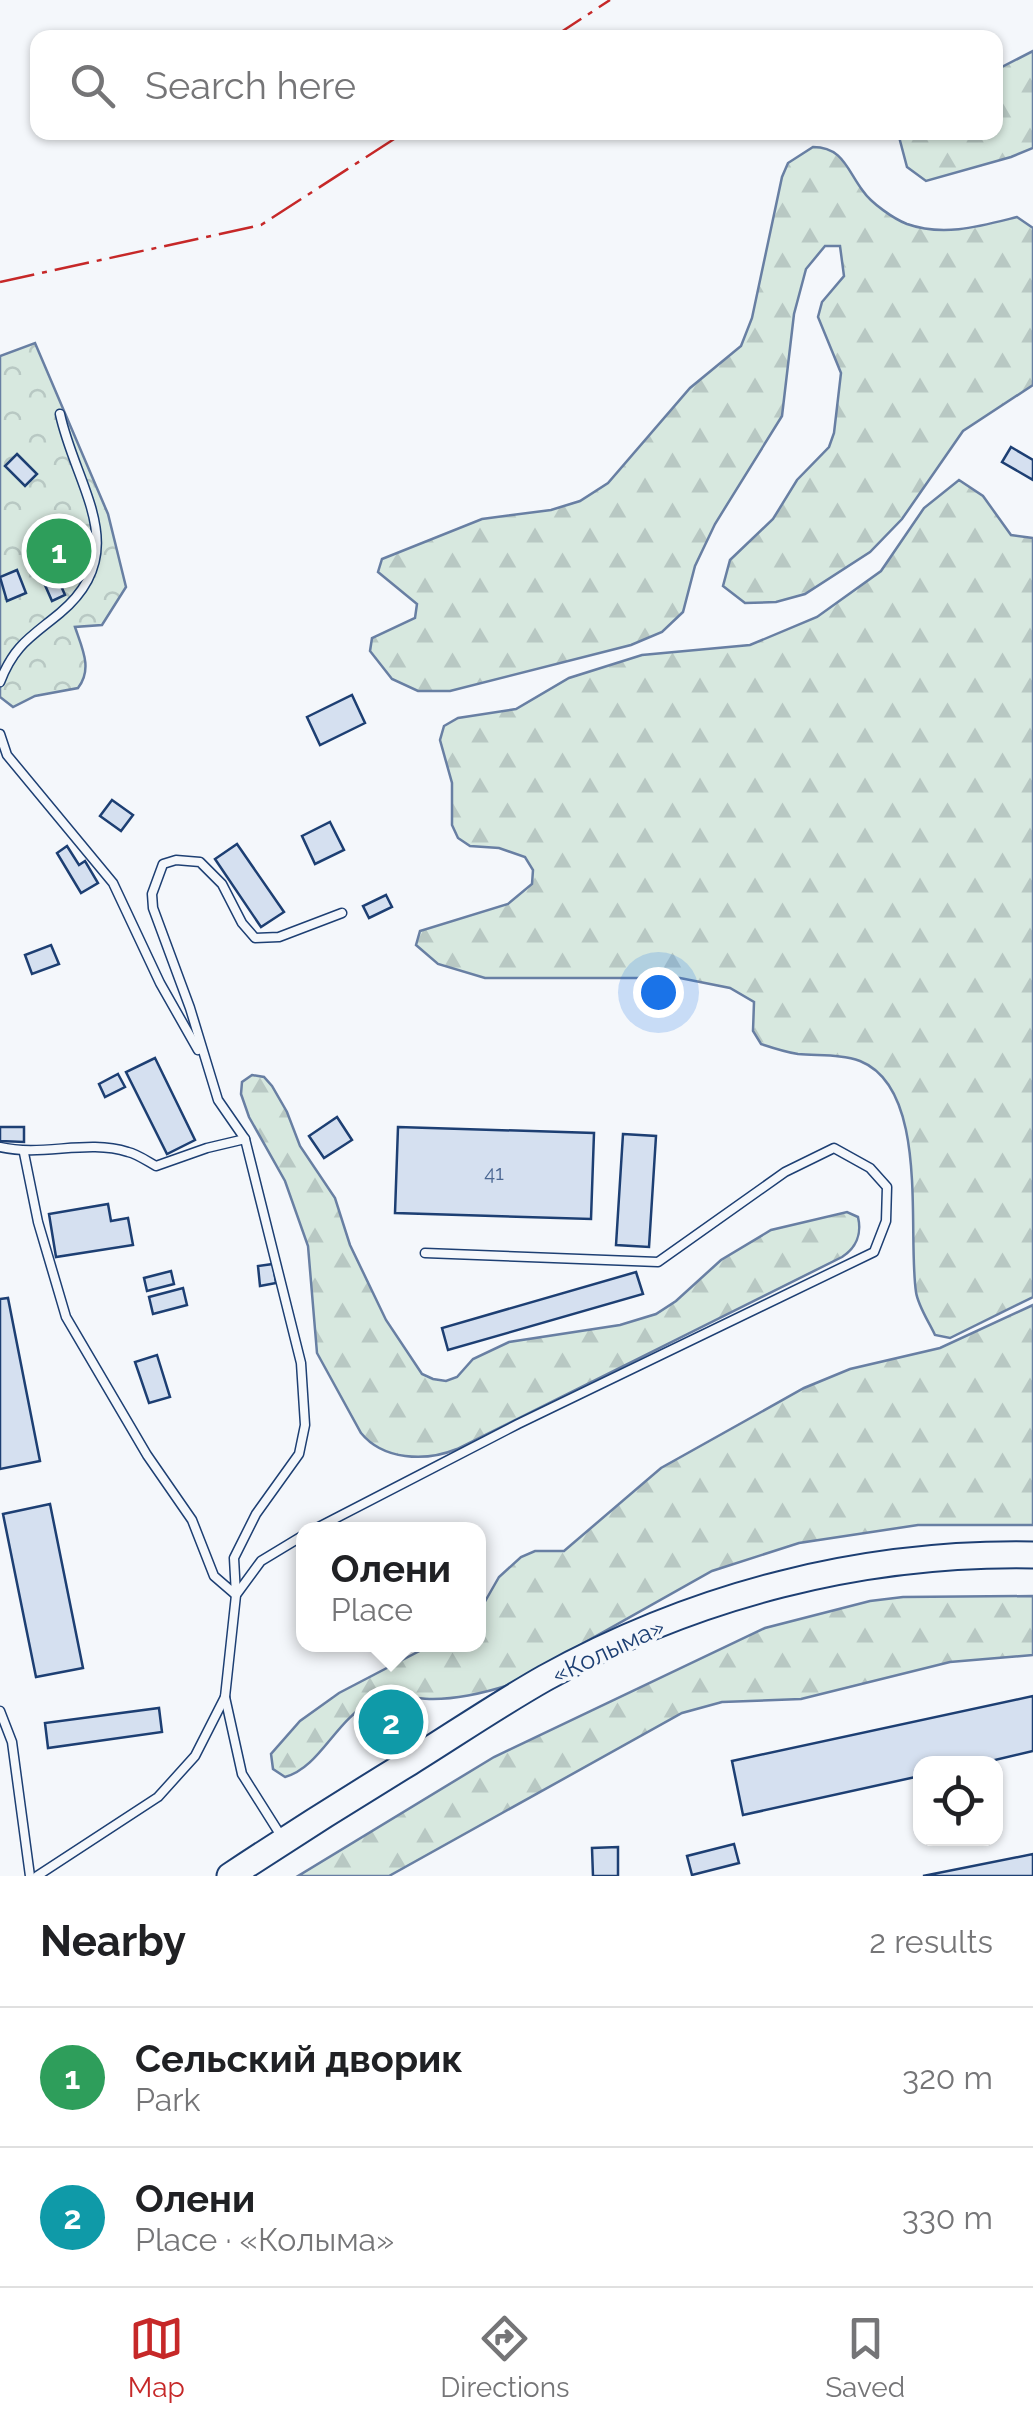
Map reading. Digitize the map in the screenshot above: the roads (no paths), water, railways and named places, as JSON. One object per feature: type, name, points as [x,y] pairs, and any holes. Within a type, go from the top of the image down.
[{"type":"highway","name":"«Колыма»","points":[[230,1876],[548,1677],[684,1615],[783,1584],[854,1568],[933,1558],[1033,1555]]},
{"type":"lane","points":[[0,682],[9,659],[29,636],[78,596],[93,572],[98,537],[96,515],[67,446],[60,414]]},
{"type":"lane","points":[[0,734],[7,755],[113,883],[160,983],[203,1058]]},
{"type":"lane","points":[[284,1840],[242,1774],[226,1697],[236,1595],[234,1558],[256,1514],[299,1454],[305,1425],[301,1363],[246,1139],[218,1100],[153,908],[152,894],[163,864],[176,860],[200,862],[222,884],[242,923],[255,938],[279,937],[342,913]]},
{"type":"lane","points":[[0,1147],[24,1153],[102,1148],[129,1152],[156,1166],[246,1139]]},
{"type":"lane","points":[[328,1522],[502,1432],[874,1252],[886,1221],[887,1187],[870,1168],[834,1148],[786,1172],[658,1262],[425,1253]]},
{"type":"lane","points":[[24,1153],[38,1222],[66,1317],[147,1455],[192,1520],[214,1576],[236,1595]]},
{"type":"lane","points":[[236,1595],[261,1561],[296,1539]]},
{"type":"lane","points":[[0,1711],[12,1742],[34,1876],[158,1796],[195,1756],[226,1697]]},
{"type":"place","name":"Сельский дворик","points":[[59,551]]},
{"type":"place","name":"Олени","points":[[391,1722]]}]
